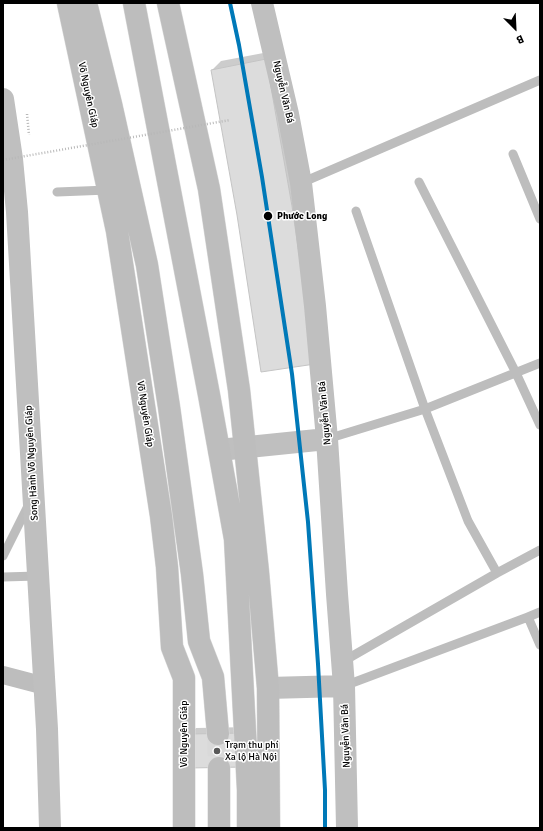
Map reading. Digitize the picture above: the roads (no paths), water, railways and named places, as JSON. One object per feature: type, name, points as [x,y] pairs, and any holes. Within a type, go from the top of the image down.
[{"type":"highway","name":"Võ Nguyên Giáp","points":[[68,3],[117,231],[161,516],[167,567],[172,647],[184,678],[184,828]]},
{"type":"highway","name":"Võ Nguyên Giáp","points":[[86,3],[112,104],[146,265],[169,407],[192,568],[199,642],[213,677],[218,734]]},
{"type":"highway","points":[[134,3],[235,539],[248,790],[248,828]]},
{"type":"highway","points":[[168,3],[209,189],[239,390],[258,572],[268,688],[269,828]]},
{"type":"highway","points":[[219,450],[239,390]]},
{"type":"highway","points":[[235,539],[258,572]]},
{"type":"highway","points":[[184,678],[199,642]]},
{"type":"highway","points":[[219,768],[219,828]]},
{"type":"main road","name":"Nguyễn Văn Bá","points":[[262,3],[288,114],[301,183],[315,306],[328,440],[344,686],[347,828]]},
{"type":"main road","name":"Song Hành Võ Nguyên Giáp","points":[[3,99],[12,159],[17,212],[45,686],[50,828]]},
{"type":"main road","points":[[219,450],[328,440]]},
{"type":"main road","points":[[268,688],[344,686]]},
{"type":"street","points":[[3,675],[45,686]]},
{"type":"lane","points":[[301,183],[540,80]]},
{"type":"lane","points":[[513,154],[540,219]]},
{"type":"lane","points":[[419,182],[516,373],[540,426]]},
{"type":"lane","points":[[57,192],[108,190]]},
{"type":"lane","points":[[356,211],[425,409],[468,520],[497,573]]},
{"type":"lane","points":[[328,440],[425,409],[540,363]]},
{"type":"lane","points":[[3,556],[34,495]]},
{"type":"lane","points":[[342,662],[540,550]]},
{"type":"lane","points":[[3,576],[38,576]]},
{"type":"lane","points":[[344,686],[540,612]]},
{"type":"lane","points":[[528,617],[540,645]]},
{"type":"tunnel","points":[[218,734],[219,768]]},
{"type":"place","name":"Phước Long","points":[[268,216]]},
{"type":"place","name":"Trạm thu phí Xa lộ Hà Nội","points":[[217,751]]}]
